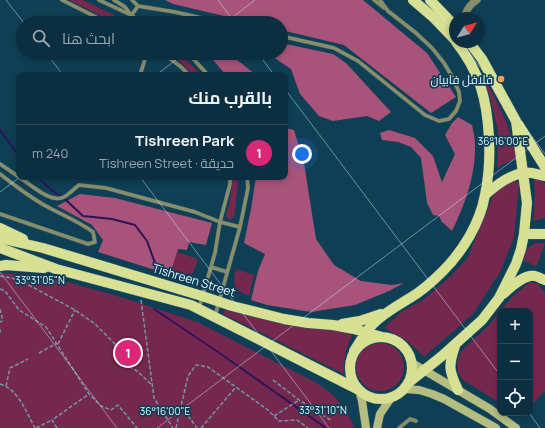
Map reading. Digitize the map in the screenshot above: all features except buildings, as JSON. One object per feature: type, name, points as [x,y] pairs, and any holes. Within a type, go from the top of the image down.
[{"type":"main road","points":[[413,0],[434,18],[449,34]]},
{"type":"main road","points":[[430,0],[449,20]]},
{"type":"main road","points":[[333,325],[360,321],[376,316],[411,298],[444,270],[458,253],[470,234],[479,214],[485,195],[490,158],[487,111],[483,91],[467,55],[462,48]]},
{"type":"main road","points":[[474,48],[482,59],[506,105],[545,167]]},
{"type":"main road","points":[[499,298],[516,264],[521,249],[527,203],[516,121]]},
{"type":"main road","points":[[485,195],[504,180],[524,172],[545,176]]},
{"type":"main road","points":[[0,228],[43,248]]},
{"type":"main road","points":[[524,234],[545,234]]},
{"type":"main road","name":"Tishreen Street","points":[[0,238],[43,248],[232,306],[284,319],[333,325],[382,337]]},
{"type":"main road","name":"Tishreen Street","points":[[0,248],[56,269],[191,305],[358,390]]},
{"type":"main road","points":[[0,266],[56,269]]},
{"type":"main road","points":[[358,390],[364,395],[382,399],[391,398],[398,394],[482,320],[499,298],[515,284],[524,278],[535,276],[545,280]]},
{"type":"main road","points":[[366,428],[363,406],[358,390],[352,380],[350,360],[365,332],[376,321],[392,309]]},
{"type":"main road","points":[[354,351],[366,340],[374,338],[391,338],[398,342],[405,348],[412,363],[412,370],[406,386]]},
{"type":"main road","points":[[455,344],[450,359],[450,369],[452,378],[458,390]]},
{"type":"main road","points":[[412,363],[490,409],[516,428]]},
{"type":"main road","points":[[406,386],[444,399],[496,428]]},
{"type":"main road","points":[[378,428],[380,414],[391,398]]},
{"type":"street","points":[[466,12],[469,6],[477,0]]},
{"type":"lane","points":[[62,0],[94,16]]},
{"type":"lane","points":[[98,0],[131,15]]},
{"type":"lane","points":[[114,0],[125,7],[131,15]]},
{"type":"lane","points":[[132,0],[138,6],[193,16]]},
{"type":"lane","points":[[288,38],[334,48],[358,60],[424,115],[439,121],[449,119],[456,111],[460,101],[459,92],[444,63],[432,48],[416,33],[374,0]]},
{"type":"lane","points":[[380,0],[388,11]]},
{"type":"lane","points":[[131,15],[138,6]]},
{"type":"lane","points":[[141,72],[145,60]]},
{"type":"lane","points":[[172,60],[186,72]]},
{"type":"lane","points":[[194,60],[205,72]]},
{"type":"lane","points":[[0,164],[16,175]]},
{"type":"lane","points":[[0,174],[11,184],[43,205],[84,225],[93,232],[95,242],[88,244],[0,214]]},
{"type":"lane","points":[[23,180],[40,192],[53,198],[64,198],[79,185],[106,188],[195,212],[220,222],[240,227]]},
{"type":"lane","points":[[199,309],[215,253],[220,222],[230,180]]},
{"type":"lane","points":[[215,317],[240,227],[248,188],[247,180]]},
{"type":"lane","points":[[211,267],[227,272]]},
{"type":"lane","points":[[399,428],[410,419],[416,421]]},
{"type":"path","points":[[0,276],[12,278],[25,283],[75,310],[95,324],[116,345],[129,366],[137,371],[152,385]]},
{"type":"path","points":[[0,289],[5,290],[19,310],[46,327],[89,394],[101,406],[111,410],[118,405],[137,428]]},
{"type":"path","points":[[140,291],[154,398],[173,428]]},
{"type":"path","points":[[0,309],[2,321],[0,322]]},
{"type":"path","points":[[40,353],[57,344],[75,310]]},
{"type":"path","points":[[0,329],[0,335]]},
{"type":"path","points":[[6,386],[10,368],[28,359]]},
{"type":"path","points":[[176,428],[188,376],[196,365],[208,367],[268,410],[279,421],[297,420],[308,428]]},
{"type":"path","points":[[273,380],[299,400],[332,421]]},
{"type":"path","points":[[0,384],[6,386],[17,396],[36,428],[52,420],[89,394]]},
{"type":"path","points":[[201,428],[236,387]]},
{"type":"path","points":[[274,416],[299,400]]},
{"type":"path","points":[[181,406],[197,428]]},
{"type":"path","points":[[52,420],[57,428]]},
{"type":"shaded area","points":[[69,0],[83,0],[116,16],[101,16]]},
{"type":"shaded area","points":[[165,0],[363,0],[427,53],[456,97],[431,113],[344,45],[288,32],[288,16],[224,16],[173,4]]},
{"type":"shaded area","points":[[288,44],[333,54],[346,63],[391,112],[379,121],[367,116],[333,121],[319,116],[300,94],[291,69],[278,60],[288,60]]},
{"type":"shaded area","points":[[178,60],[187,60],[198,72],[190,72]]},
{"type":"shaded area","points":[[213,60],[237,60],[252,72],[223,72]]},
{"type":"shaded area","points":[[482,76],[491,90],[506,121],[518,159],[507,162],[497,168],[498,131],[490,97]]},
{"type":"shaded area","points":[[458,117],[472,125],[475,141],[475,156],[469,189],[452,231],[442,222],[439,216],[433,215],[427,203],[421,158],[411,147],[398,142],[382,140],[380,133],[389,130],[415,138],[433,156],[442,182],[455,154],[445,135],[452,123]]},
{"type":"shaded area","points":[[288,129],[294,130],[304,163],[316,239],[334,265],[361,281],[392,285],[404,283],[355,305],[311,312],[267,305],[251,300],[258,271],[265,254],[244,243],[256,180],[288,180]]},
{"type":"shaded area","points":[[534,177],[545,184],[545,218],[533,221],[535,196]]},
{"type":"shaded area","points":[[233,180],[239,180],[234,216],[230,220],[227,218],[226,214],[229,206]]},
{"type":"shaded area","points":[[512,180],[519,183],[514,238],[500,272],[473,314],[424,357],[406,340],[384,328],[401,312],[423,300],[452,275],[468,257],[495,191]]},
{"type":"shaded area","points":[[80,194],[115,198],[212,223],[206,245],[189,242],[187,250],[178,249],[170,275],[98,252],[103,240],[92,225],[57,206]]},
{"type":"shaded area","points":[[535,243],[545,243],[536,267],[522,259],[528,248]]},
{"type":"shaded area","points":[[177,252],[198,259],[193,273],[177,274],[171,272]]},
{"type":"shaded area","points":[[236,269],[254,275],[249,296],[240,292],[235,286],[234,279]]},
{"type":"shaded area","points":[[0,273],[39,275],[57,279],[127,299],[197,322],[317,383],[333,395],[345,409],[355,428],[0,428]]},
{"type":"shaded area","points":[[530,282],[538,284],[545,293],[545,391],[533,404],[533,308],[503,308],[513,296]]},
{"type":"shaded area","points":[[227,309],[347,332],[352,336],[345,355],[344,374],[223,314]]},
{"type":"shaded area","points":[[497,315],[497,401],[463,380],[458,372],[457,364],[461,351],[488,326]]},
{"type":"shaded area","points":[[375,343],[385,343],[394,347],[400,353],[403,358],[403,376],[394,387],[385,391],[375,391],[366,387],[360,381],[356,372],[356,362],[360,353],[366,347]]},
{"type":"waterway","points":[[0,130],[16,152]]},
{"type":"waterway","points":[[41,180],[83,216],[112,219],[135,225],[147,241],[158,271]]},
{"type":"waterway","points":[[154,309],[326,428]]},
{"type":"place","name":"فلافل فابيان","points":[[501,79]]},
{"type":"place","name":"Tishreen Park","points":[[128,353]]}]
